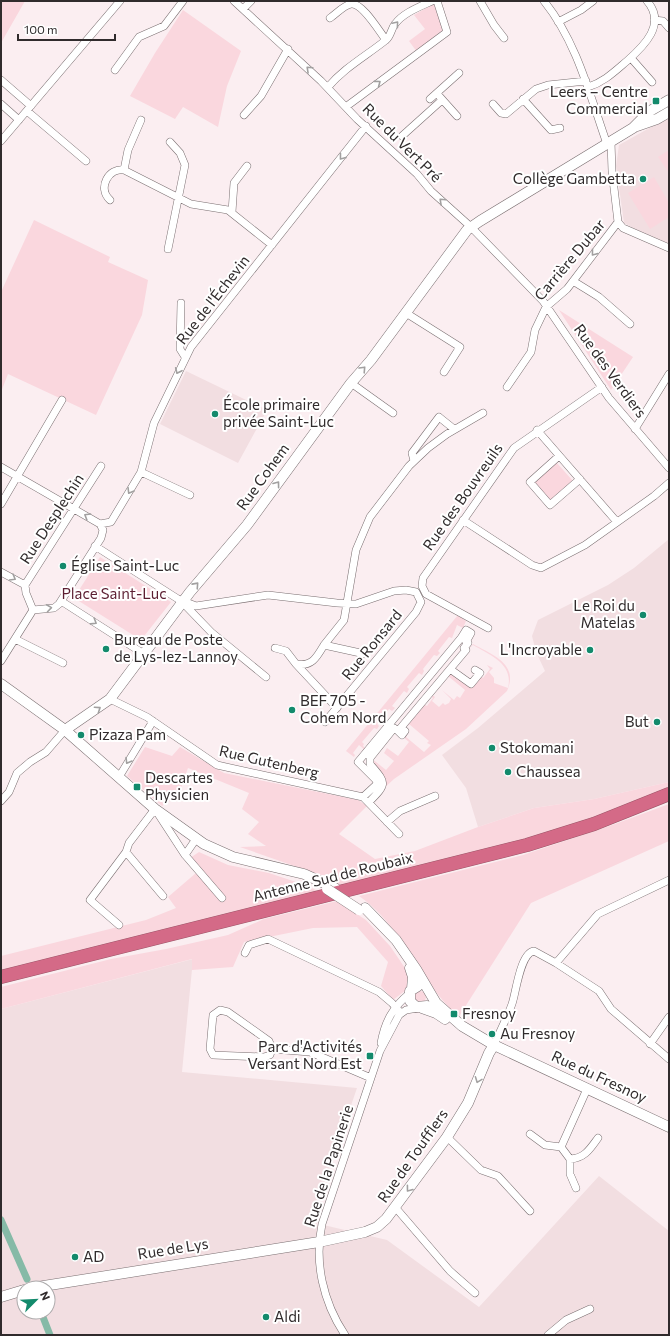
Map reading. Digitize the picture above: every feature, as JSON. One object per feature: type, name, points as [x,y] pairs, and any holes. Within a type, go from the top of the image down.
[{"type":"highway","name":"Antenne Sud de Roubaix","points":[[1,977],[520,847],[594,824],[669,794]]},
{"type":"highway","name":"Antenne Sud de Roubaix","points":[[1,981],[509,855],[573,835],[669,800]]},
{"type":"street","points":[[1,141],[120,1]]},
{"type":"street","points":[[115,70],[139,37],[164,26],[183,1]]},
{"type":"street","name":"Rue du Vert Pré","points":[[234,1],[328,87],[366,126],[471,227],[548,305]]},
{"type":"street","points":[[243,9],[251,1]]},
{"type":"street","points":[[328,87],[339,75],[386,40],[398,21],[413,10],[432,1]]},
{"type":"street","points":[[347,106],[447,32],[437,1]]},
{"type":"street","points":[[480,1],[494,25],[504,38]]},
{"type":"street","name":"Carrière Dubar","points":[[507,387],[531,352],[535,330],[548,305],[565,291],[618,222],[609,143],[587,84],[558,22],[544,1]]},
{"type":"street","points":[[558,22],[581,10],[593,1]]},
{"type":"street","points":[[493,104],[501,113],[506,114],[523,99],[541,87],[602,82],[648,41],[654,27],[654,20],[653,10],[647,1]]},
{"type":"street","points":[[330,18],[350,4],[357,4],[364,10],[386,40]]},
{"type":"street","points":[[654,20],[662,21],[669,28]]},
{"type":"street","points":[[244,115],[261,96],[288,49]]},
{"type":"street","points":[[630,58],[652,82]]},
{"type":"street","points":[[430,99],[459,73]]},
{"type":"street","points":[[1,80],[86,161]]},
{"type":"street","points":[[436,93],[457,116]]},
{"type":"street","points":[[523,99],[551,130],[560,128]]},
{"type":"street","points":[[402,136],[442,100]]},
{"type":"street","points":[[633,128],[650,111],[669,100]]},
{"type":"street","points":[[1,104],[19,120]]},
{"type":"street","points":[[633,128],[657,119],[669,112]]},
{"type":"street","points":[[124,170],[128,150],[141,120]]},
{"type":"street","name":"Rue de l'Échevin","points":[[100,524],[110,522],[141,472],[154,423],[193,343],[366,126]]},
{"type":"street","name":"Rue Cohem","points":[[66,730],[110,699],[182,602],[246,525],[351,383],[371,360],[447,259],[458,242],[471,227],[633,128]]},
{"type":"street","points":[[168,249],[185,165],[180,153],[170,142]]},
{"type":"street","points":[[232,212],[234,183],[247,166]]},
{"type":"street","points":[[110,200],[104,194],[104,187],[111,173],[119,169],[124,170],[192,204],[219,207],[232,212],[272,245]]},
{"type":"street","points":[[618,222],[623,228],[669,248]]},
{"type":"street","points":[[573,281],[599,297],[630,324]]},
{"type":"street","points":[[181,303],[180,348],[185,357]]},
{"type":"street","name":"Rue des Verdiers","points":[[548,305],[602,387],[635,429],[669,468]]},
{"type":"street","points":[[406,314],[460,347],[444,372]]},
{"type":"street","points":[[635,429],[669,374]]},
{"type":"street","points":[[351,383],[393,413]]},
{"type":"street","name":"Rue des Bouvreuils","points":[[422,594],[423,578],[510,452],[537,430],[602,387]]},
{"type":"street","points":[[1,504],[62,400]]},
{"type":"street","points":[[296,664],[306,665],[314,662],[324,645],[342,624],[348,604],[353,563],[362,532],[370,517],[414,461],[434,443],[454,429],[483,413]]},
{"type":"street","points":[[414,461],[412,453],[439,417],[454,429]]},
{"type":"street","points":[[537,430],[617,522]]},
{"type":"street","points":[[560,456],[530,482],[550,505],[580,479]]},
{"type":"street","name":"Rue Desplechin","points":[[24,585],[101,466]]},
{"type":"street","points":[[1,467],[100,524],[103,534],[62,601],[54,608],[33,610]]},
{"type":"street","points":[[141,472],[190,495]]},
{"type":"street","points":[[463,520],[532,565],[541,568],[585,545],[654,496],[669,483]]},
{"type":"street","points":[[95,546],[182,602],[211,632],[266,677]]},
{"type":"street","points":[[1,572],[24,585],[33,610]]},
{"type":"street","points":[[182,602],[196,606],[273,596],[348,604],[361,603],[381,594],[401,590],[413,590],[488,628]]},
{"type":"street","name":"Rue Ronsard","points":[[325,722],[416,612],[420,605],[422,594]]},
{"type":"street","points":[[62,601],[144,654]]},
{"type":"street","points":[[1,661],[33,610]]},
{"type":"street","points":[[366,799],[377,782],[375,778],[358,762],[466,630],[468,631],[474,620]]},
{"type":"street","points":[[366,799],[381,790],[383,782],[381,775],[370,764],[370,758],[394,728],[402,731],[466,650],[464,648],[468,643],[466,642],[471,633],[468,631]]},
{"type":"street","points":[[15,639],[63,663]]},
{"type":"street","name":"Rue Ronsard","points":[[324,645],[365,654]]},
{"type":"street","points":[[275,648],[286,651],[296,664],[337,708]]},
{"type":"street","points":[[450,669],[471,684],[478,676]]},
{"type":"street","points":[[1,684],[66,730],[155,809],[171,827],[229,862],[300,879],[331,889],[362,909],[386,936],[411,970],[413,977],[410,1001],[420,1008]]},
{"type":"street","name":"Rue Gutenberg","points":[[110,699],[153,721],[217,765],[366,799]]},
{"type":"street","points":[[118,777],[153,721]]},
{"type":"street","points":[[1,801],[9,792],[18,773],[30,762],[46,752],[66,730]]},
{"type":"street","points":[[387,822],[400,811],[435,796]]},
{"type":"street","points":[[366,799],[399,834]]},
{"type":"street","points":[[119,925],[90,900],[126,852],[129,843],[155,809]]},
{"type":"street","points":[[155,809],[185,855],[222,898]]},
{"type":"street","points":[[185,855],[194,841]]},
{"type":"street","points":[[126,852],[163,896]]},
{"type":"street","points":[[556,963],[600,912],[669,880]]},
{"type":"street","name":"Rue du Fresnoy","points":[[362,909],[396,940],[440,1008],[462,1026],[494,1045],[669,1127]]},
{"type":"street","points":[[245,953],[249,945],[268,939],[371,988],[384,996],[401,1013],[408,1009],[420,1008],[429,1004],[429,992],[419,985],[411,991]]},
{"type":"street","points":[[494,1045],[512,1005],[518,978],[528,953],[537,952],[599,991],[611,1009],[669,1059]]},
{"type":"street","name":"Rue de la Papinerie","points":[[345,1335],[335,1318],[326,1295],[320,1269],[319,1242],[325,1211],[380,1051],[387,1020],[396,1007],[411,991]]},
{"type":"street","name":"Rue du Fresnoy","points":[[420,1008],[436,1013],[476,1039],[494,1045]]},
{"type":"street","points":[[220,1010],[228,1012],[269,1041],[272,1049],[270,1055],[264,1057],[214,1055],[210,1049],[213,1015],[220,1010]]},
{"type":"street","name":"Rue de la Papinerie","points":[[380,1051],[394,1021],[401,1013]]},
{"type":"street","points":[[650,1044],[669,1016]]},
{"type":"street","name":"Rue de Toufflers","points":[[319,1242],[372,1229],[382,1224],[447,1137],[471,1098],[489,1053],[494,1045]]},
{"type":"street","points":[[272,1049],[310,1052],[371,1078]]},
{"type":"street","points":[[560,1147],[587,1089]]},
{"type":"street","points":[[530,1134],[545,1145],[560,1147],[570,1159],[570,1174],[576,1188]]},
{"type":"street","points":[[447,1137],[481,1170],[498,1176],[530,1211]]},
{"type":"street","points":[[570,1159],[579,1158],[586,1154],[598,1138]]},
{"type":"street","points":[[395,1207],[450,1271],[475,1293]]},
{"type":"street","name":"Rue de Lys","points":[[56,1284],[319,1242]]},
{"type":"street","points":[[1,1297],[16,1292]]},
{"type":"street","points":[[548,1335],[566,1320],[590,1309]]},
{"type":"shaded area","name":"Collège Gambetta","points":[[669,117],[669,243],[665,245],[624,223],[616,166],[619,145]]},
{"type":"shaded area","name":"École primaire privée Saint-Luc","points":[[186,371],[267,410],[238,463],[160,424]]},
{"type":"shaded area","points":[[669,539],[669,782],[594,799],[534,808],[478,827],[466,788],[442,755],[478,728],[545,671],[536,652],[532,636],[538,620],[608,585],[634,568]]},
{"type":"shaded area","points":[[193,959],[182,1072],[357,1088],[311,1222],[387,1240],[479,1307],[599,1176],[669,1231],[669,1335],[1,1335],[1,1009]]},
{"type":"green space","points":[[1,1],[25,1],[1,43]]},
{"type":"green space","points":[[435,3],[444,31],[417,52],[409,41],[425,29],[414,15]]},
{"type":"green space","points":[[183,10],[241,51],[227,86],[218,127],[183,107],[175,119],[130,96],[155,53]]},
{"type":"green space","points":[[669,150],[669,173],[658,157]]},
{"type":"green space","points":[[654,177],[669,203],[669,217],[650,229],[628,193]]},
{"type":"green space","points":[[34,220],[110,257],[108,262],[148,280],[142,315],[96,415],[8,374],[1,392],[1,292]]},
{"type":"green space","points":[[559,310],[633,357],[611,390]]},
{"type":"green space","points":[[556,462],[573,481],[552,499],[548,500],[535,484],[535,480]]},
{"type":"green space","name":"Place Saint-Luc","points":[[100,557],[171,602],[141,640],[74,598]]},
{"type":"green space","points":[[458,615],[466,621],[463,628],[457,625],[452,638],[449,637],[438,651],[440,653],[437,656],[434,655],[423,669],[424,671],[422,675],[419,673],[407,687],[409,689],[407,693],[404,691],[392,706],[395,708],[392,711],[389,709],[377,724],[379,726],[377,729],[374,728],[362,742],[364,744],[363,746],[367,750],[366,751],[359,745],[353,753],[355,755],[354,757],[346,751]]},
{"type":"green space","points":[[473,644],[496,657],[507,667],[510,674],[510,682],[508,687],[509,680],[504,666],[499,661],[473,645],[469,649]]},
{"type":"green space","points":[[487,665],[493,668],[489,672],[494,678],[494,683],[508,688],[507,691],[466,729],[394,779],[381,791],[371,765],[371,758],[386,770],[394,761],[384,753],[387,748],[398,756],[409,742],[402,736],[405,736],[408,733],[406,737],[424,752],[431,745],[427,743],[429,741],[409,724],[408,726],[405,724],[423,704],[427,706],[433,698],[430,696],[432,695],[435,697],[432,701],[439,707],[443,703],[445,705],[449,703],[451,699],[442,690],[454,700],[457,696],[460,698],[465,690],[448,676],[455,668],[471,682],[478,674],[483,678],[490,669]]},
{"type":"green space","points":[[145,747],[172,756],[180,747],[224,773],[358,800],[367,806],[339,834],[375,859],[415,851],[534,808],[594,799],[669,782],[669,787],[630,805],[549,833],[466,856],[340,886],[329,878],[240,847],[266,846],[248,834],[259,822],[242,809],[249,793],[188,768],[178,796],[162,806],[127,776]]},
{"type":"green space","points":[[669,804],[669,841],[531,903],[458,1018],[432,987],[390,926],[381,915],[359,896],[523,855]]},
{"type":"green space","points":[[199,852],[228,865],[269,873],[305,885],[320,892],[1,972],[1,956],[146,920],[176,908],[168,897],[196,873],[187,860]]},
{"type":"green space","points":[[337,901],[366,920],[390,946],[405,968],[410,978],[410,987],[393,1000],[381,986],[388,962],[357,927],[313,928],[244,942],[233,967],[192,970],[192,959],[1,1009],[1,987],[111,959],[166,949],[228,935],[264,919]]},
{"type":"green space","points":[[418,991],[422,991],[426,997],[422,1003],[418,1003],[414,999],[414,995]]},
{"type":"waterway","points":[[1,1220],[27,1279]]},
{"type":"waterway","points":[[44,1320],[50,1335]]},
{"type":"place","name":"Leers – Centre Commercial","points":[[656,101]]},
{"type":"place","name":"Collège Gambetta","points":[[643,179]]},
{"type":"place","name":"École primaire privée Saint-Luc","points":[[215,414]]},
{"type":"place","name":"Église Saint-Luc","points":[[63,566]]},
{"type":"place","name":"Le Roi du Matelas","points":[[643,615]]},
{"type":"place","name":"Bureau de Poste de Lys-lez-Lannoy","points":[[106,649]]},
{"type":"place","name":"L'Incroyable","points":[[590,650]]},
{"type":"place","name":"BEF 705 - Cohem Nord","points":[[292,710]]},
{"type":"place","name":"But","points":[[657,722]]},
{"type":"place","name":"Pizaza Pam","points":[[81,735]]},
{"type":"place","name":"Stokomani","points":[[492,748]]},
{"type":"place","name":"Chaussea","points":[[508,772]]},
{"type":"place","name":"Descartes Physicien","points":[[137,787]]},
{"type":"place","name":"Fresnoy","points":[[454,1014]]},
{"type":"place","name":"Au Fresnoy","points":[[492,1034]]},
{"type":"place","name":"Parc d'Activités Versant Nord Est","points":[[370,1056]]},
{"type":"place","name":"AD","points":[[75,1257]]},
{"type":"place","name":"Aldi","points":[[266,1317]]}]
